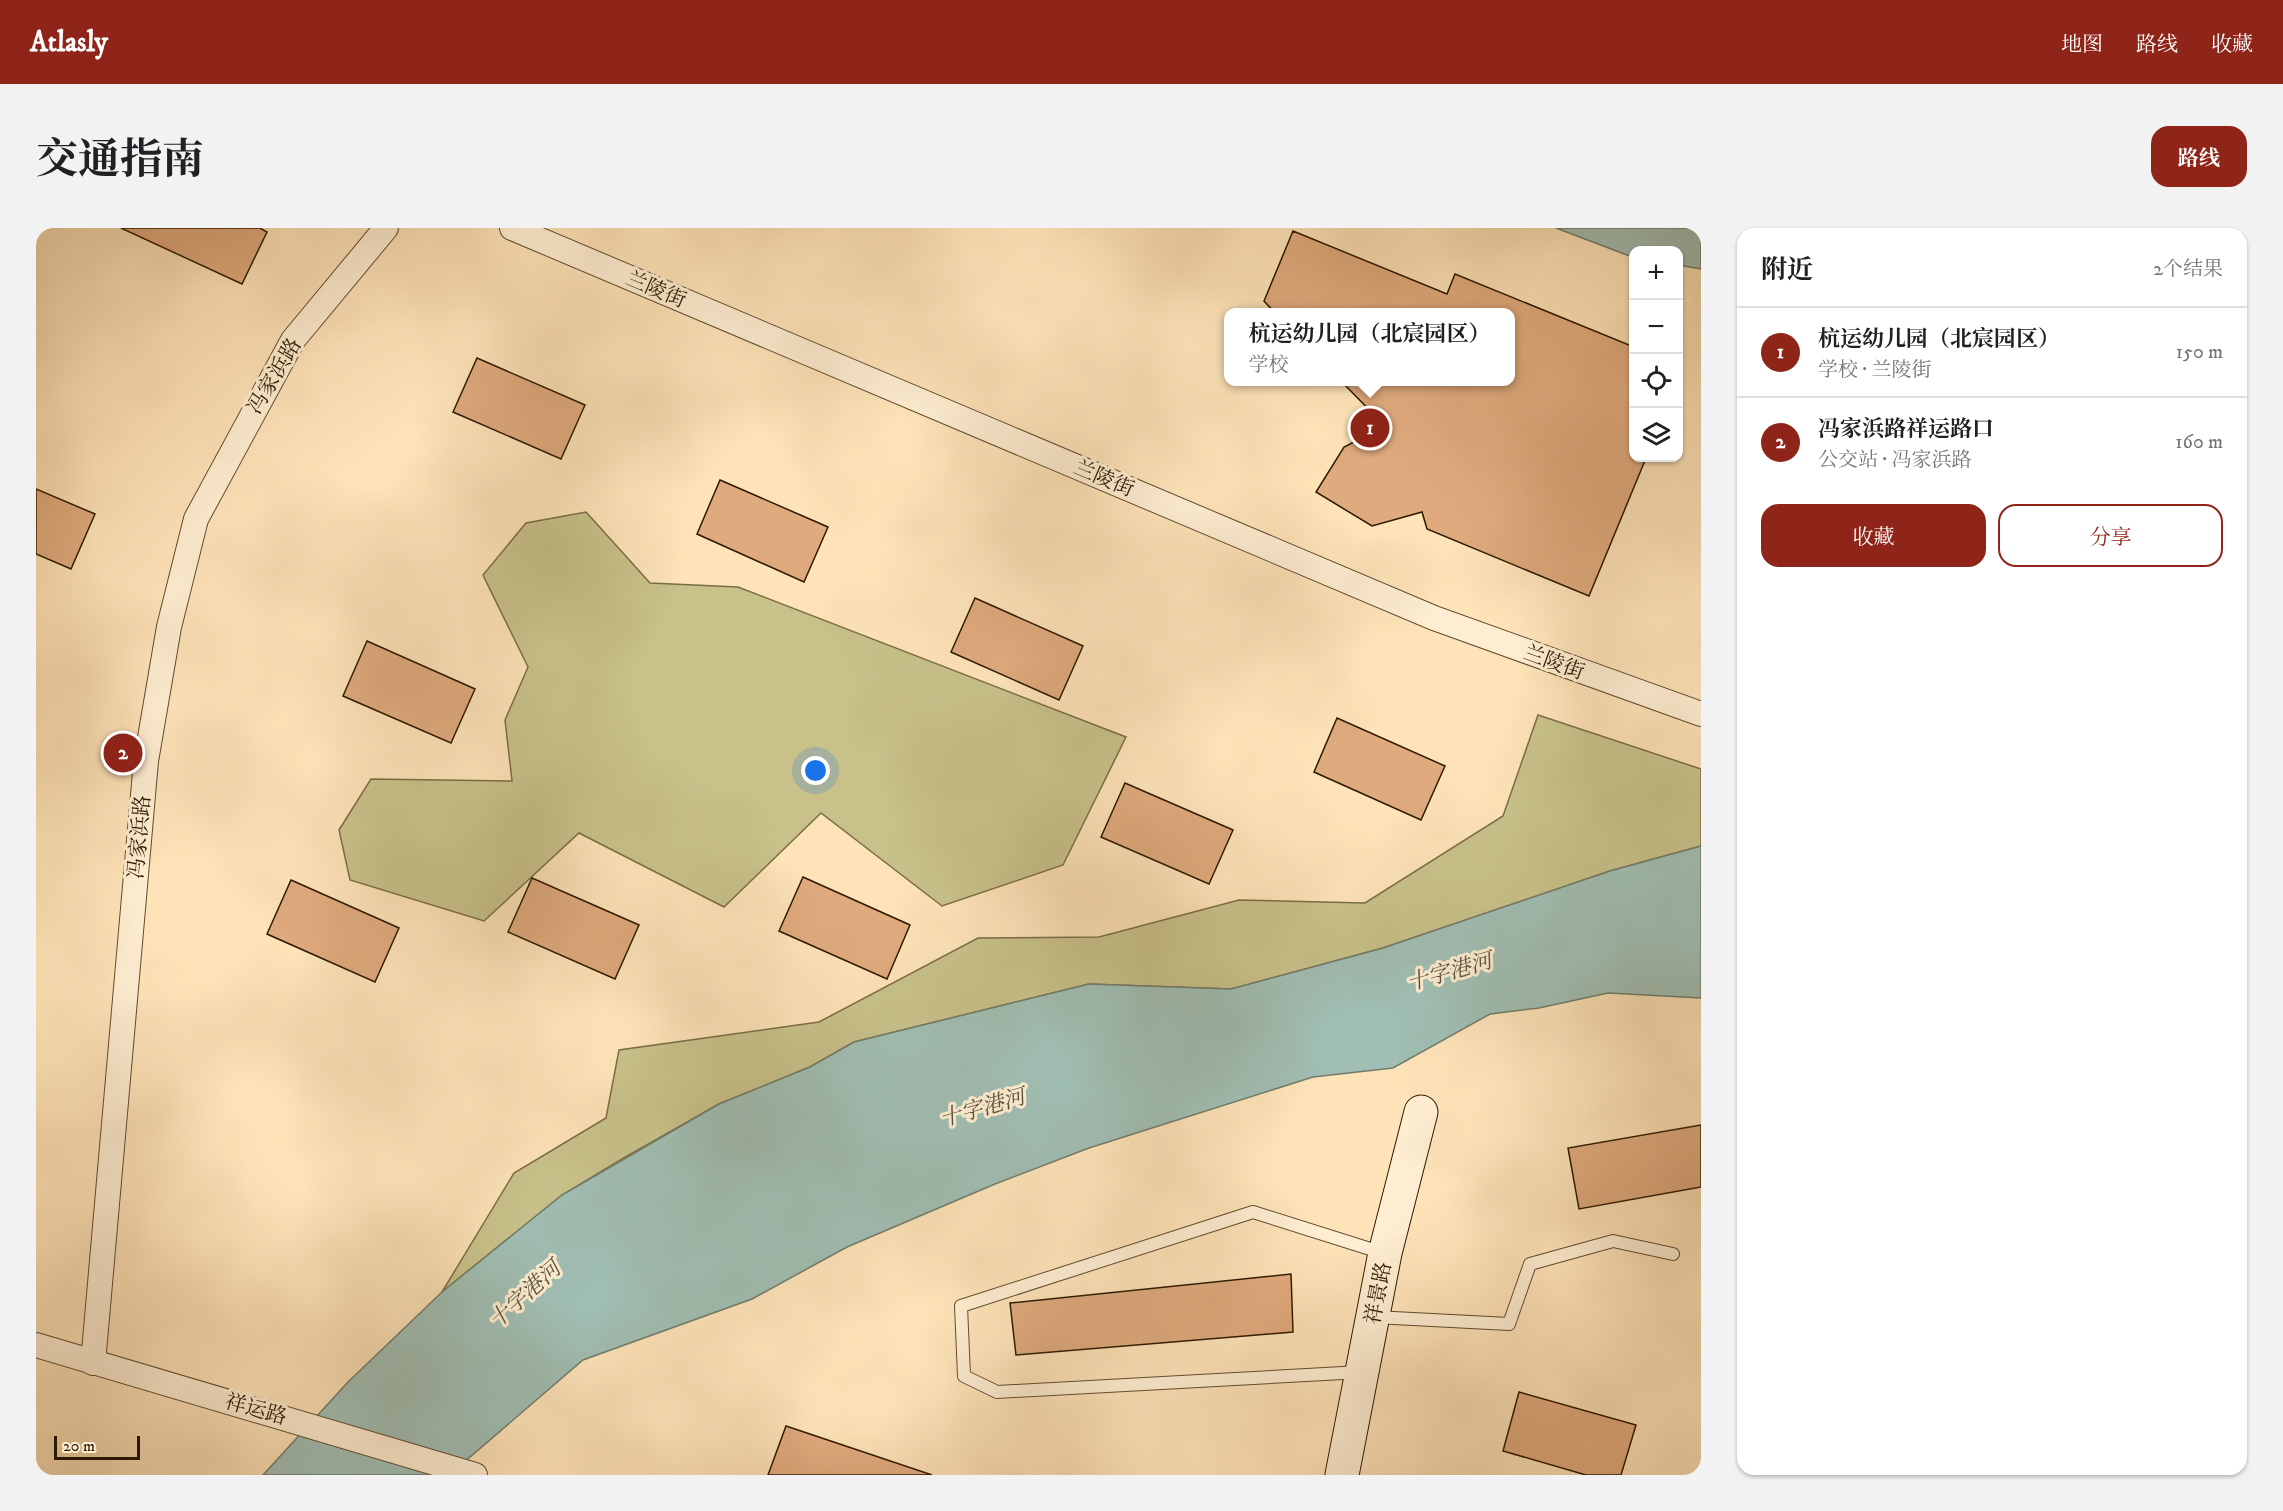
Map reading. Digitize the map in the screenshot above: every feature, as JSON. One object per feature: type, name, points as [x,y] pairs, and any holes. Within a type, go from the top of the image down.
[{"type":"street","name":"冯家浜路","points":[[93,1363],[146,761],[169,627],[196,519],[293,340],[386,228]]},
{"type":"street","name":"兰陵街","points":[[512,228],[1434,618],[1701,714]]},
{"type":"street","name":"祥景路","points":[[1342,1475],[1385,1253],[1421,1112]]},
{"type":"street","name":"祥运路","points":[[36,1345],[475,1475]]},
{"type":"lane","points":[[1362,1372],[997,1392],[964,1376],[961,1306],[1253,1212],[1385,1253]]},
{"type":"lane","points":[[1373,1317],[1509,1324],[1530,1264],[1613,1241],[1673,1254]]},
{"type":"shaded area","points":[[586,512],[650,583],[738,587],[1126,737],[1063,865],[942,906],[821,813],[724,907],[579,833],[484,921],[350,880],[339,830],[371,779],[512,781],[505,720],[528,667],[483,575],[526,523]]},
{"type":"shaded area","points":[[1538,715],[1701,769],[1701,846],[1610,871],[1383,948],[1231,989],[1089,984],[854,1042],[810,1067],[719,1104],[562,1195],[442,1292],[514,1173],[606,1118],[619,1050],[819,1022],[978,938],[1099,937],[1239,900],[1365,903],[1503,816]]},
{"type":"water","points":[[1556,228],[1701,228],[1701,269],[1683,266],[1683,246],[1629,246],[1629,255]]},
{"type":"water","name":"十字港河","points":[[1701,846],[1701,998],[1608,993],[1539,1008],[1490,1014],[1393,1068],[1313,1077],[1089,1148],[995,1184],[847,1247],[752,1299],[583,1360],[449,1475],[263,1475],[348,1382],[442,1292],[562,1195],[719,1104],[810,1067],[854,1042],[1089,984],[1231,989],[1383,948],[1610,871]]},
{"type":"building","points":[[121,228],[260,228],[267,232],[242,284]]},
{"type":"building","points":[[1293,231],[1447,294],[1455,274],[1629,345],[1629,462],[1644,462],[1589,596],[1427,529],[1422,512],[1372,526],[1316,492],[1344,447],[1385,426],[1346,386],[1515,386],[1515,308],[1270,308],[1264,301]]},
{"type":"building","points":[[477,358],[585,405],[561,459],[453,412]]},
{"type":"building","points":[[720,480],[828,527],[804,582],[697,534]]},
{"type":"building","points":[[36,489],[95,514],[71,569],[36,554]]},
{"type":"building","points":[[975,598],[1083,646],[1059,700],[951,652]]},
{"type":"building","points":[[367,641],[475,689],[451,743],[343,696]]},
{"type":"building","points":[[1337,718],[1445,766],[1421,820],[1314,772]]},
{"type":"building","points":[[1125,783],[1233,830],[1209,884],[1101,837]]},
{"type":"building","points":[[803,877],[910,925],[887,979],[779,931]]},
{"type":"building","points":[[532,878],[639,925],[615,979],[508,932]]},
{"type":"building","points":[[291,880],[399,928],[375,982],[267,934]]},
{"type":"building","points":[[1701,1125],[1701,1187],[1579,1209],[1568,1148]]},
{"type":"building","points":[[1291,1274],[1293,1332],[1016,1355],[1010,1303]]},
{"type":"building","points":[[1519,1392],[1636,1425],[1621,1475],[1586,1475],[1503,1451]]},
{"type":"building","points":[[786,1426],[932,1475],[768,1475]]},
{"type":"place","name":"杭运幼儿园（北宸园区）","points":[[1370,428]]},
{"type":"place","name":"冯家浜路祥运路口","points":[[123,753]]}]
